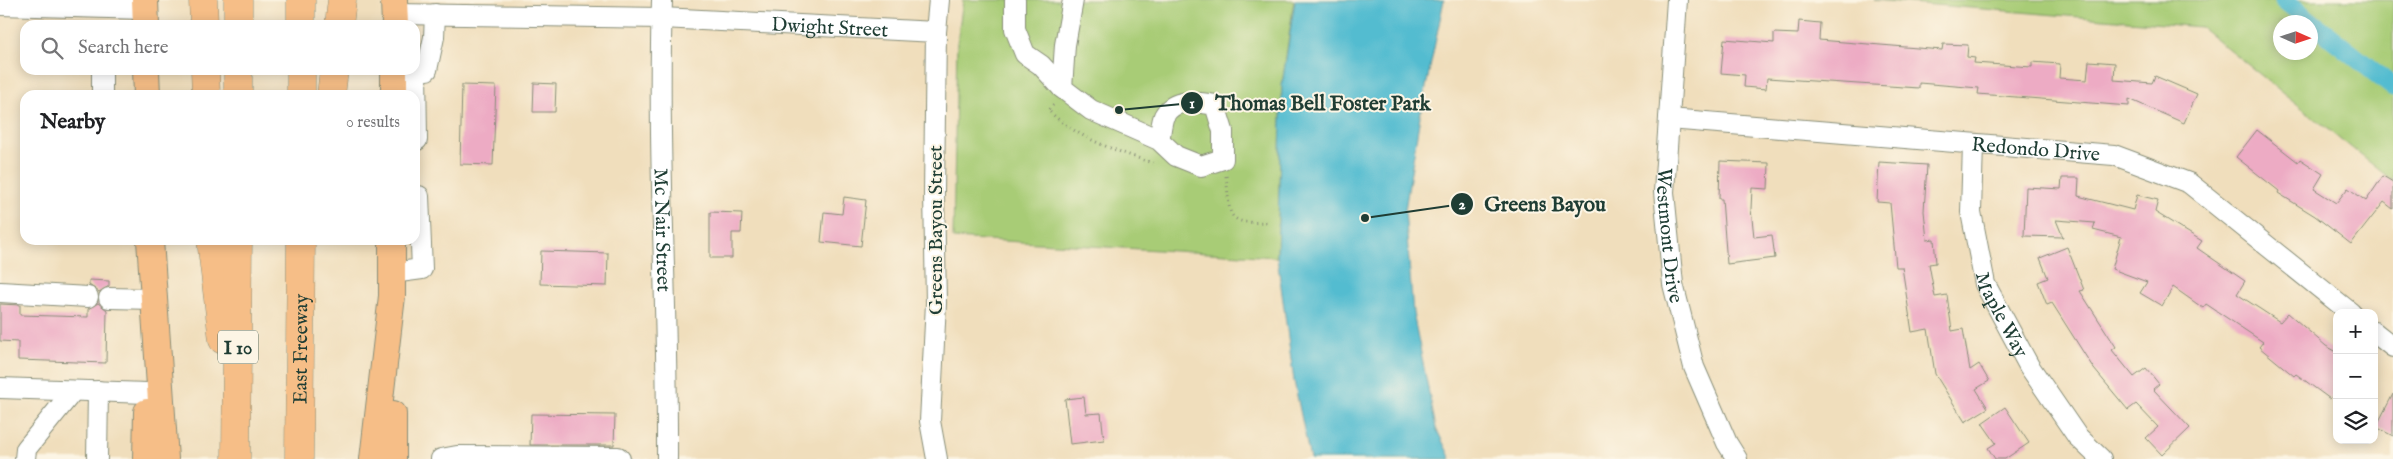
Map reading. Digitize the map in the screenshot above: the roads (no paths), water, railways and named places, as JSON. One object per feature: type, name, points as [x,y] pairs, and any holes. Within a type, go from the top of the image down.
[{"type":"highway","points":[[203,0],[204,20]]},
{"type":"highway","points":[[238,0],[238,20]]},
{"type":"highway","points":[[301,0],[301,20]]},
{"type":"highway","points":[[340,20],[342,0]]},
{"type":"highway","points":[[205,75],[206,90]]},
{"type":"highway","points":[[238,75],[238,90]]},
{"type":"highway","points":[[301,75],[301,90]]},
{"type":"highway","points":[[331,90],[333,75]]},
{"type":"highway","points":[[212,245],[236,456]]},
{"type":"highway","name":"I 10","points":[[236,456],[238,245]]},
{"type":"highway","name":"East Freeway","points":[[299,459],[301,245]]},
{"type":"highway","points":[[301,311],[310,245]]},
{"type":"main road","points":[[146,75],[147,90]]},
{"type":"main road","points":[[394,75],[394,90]]},
{"type":"main road","points":[[146,459],[151,299],[150,245]]},
{"type":"main road","points":[[392,245],[393,459]]},
{"type":"main road","points":[[373,459],[392,284]]},
{"type":"main road","points":[[151,299],[165,459]]},
{"type":"street","name":"Greens Bayou Street","points":[[937,459],[930,421],[936,303],[934,194],[936,32],[940,0]]},
{"type":"street","points":[[1015,0],[1015,30],[1025,54],[1041,65],[1062,88],[1091,110],[1159,140]]},
{"type":"street","points":[[1062,88],[1064,45],[1074,0]]},
{"type":"street","name":"Westmont Drive","points":[[1677,0],[1664,192],[1673,284],[1694,367],[1727,443],[1737,459]]},
{"type":"street","points":[[0,5],[65,16],[145,11]]},
{"type":"street","name":"Dwight Street","points":[[395,13],[434,14],[662,9],[936,32]]},
{"type":"street","name":"Mc Nair Street","points":[[662,9],[660,112],[665,250],[666,459]]},
{"type":"street","points":[[420,70],[427,70],[434,37],[434,14]]},
{"type":"street","points":[[102,75],[102,90]]},
{"type":"street","points":[[415,75],[416,90]]},
{"type":"street","name":"Redondo Drive","points":[[1669,120],[2114,155],[2189,184],[2346,309]]},
{"type":"street","name":"Maple Way","points":[[1973,144],[1970,212],[1985,284],[2029,366],[2077,436],[2101,459]]},
{"type":"street","points":[[392,284],[422,269],[420,232]]},
{"type":"street","points":[[0,292],[88,297]]},
{"type":"street","points":[[109,298],[151,299]]},
{"type":"street","points":[[2378,335],[2393,347]]},
{"type":"street","points":[[0,388],[147,393]]},
{"type":"street","points":[[25,459],[26,449],[73,390]]},
{"type":"street","points":[[97,459],[98,391]]},
{"type":"street","points":[[441,459],[457,456],[618,457],[620,459]]},
{"type":"water","points":[[1295,0],[1444,0],[1420,116],[1405,210],[1413,313],[1436,428],[1451,459],[1310,459],[1294,381],[1277,257],[1282,85]]},
{"type":"waterway","points":[[2284,0],[2393,87]]},
{"type":"place","name":"Thomas Bell Foster Park","points":[[1119,110]]},
{"type":"place","name":"Greens Bayou","points":[[1365,218]]}]
